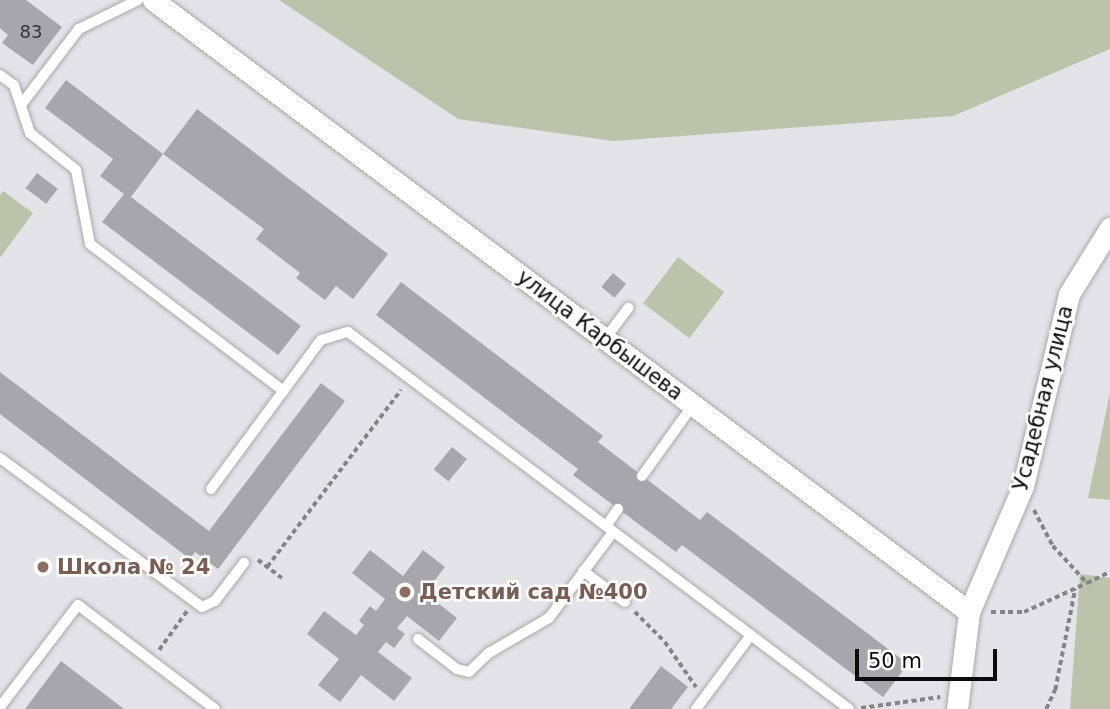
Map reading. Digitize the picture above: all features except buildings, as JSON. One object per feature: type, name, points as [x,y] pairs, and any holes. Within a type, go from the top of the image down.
[{"type":"street","name":"улица Карбышева","points":[[153,0],[969,612]]},
{"type":"street","name":"Усадебная улица","points":[[969,612],[1023,486],[1069,294],[1110,228]]},
{"type":"street","points":[[957,702],[969,612]]},
{"type":"lane","points":[[21,105],[79,29],[138,0]]},
{"type":"lane","points":[[0,75],[14,85],[30,133],[76,170],[90,244],[284,391]]},
{"type":"lane","points":[[605,339],[628,308]]},
{"type":"lane","points":[[211,489],[321,340],[348,332],[849,709]]},
{"type":"lane","points":[[642,476],[693,405]]},
{"type":"lane","points":[[0,458],[193,602],[209,606],[244,563]]},
{"type":"lane","points":[[418,639],[457,669],[469,672],[489,653],[549,618],[583,571],[618,509]]},
{"type":"lane","points":[[583,571],[625,602]]},
{"type":"lane","points":[[0,707],[78,605],[215,709]]},
{"type":"lane","points":[[699,705],[751,635]]},
{"type":"path","points":[[267,567],[409,378]]},
{"type":"path","points":[[1023,486],[1053,546],[1087,583]]},
{"type":"path","points":[[244,563],[250,554],[282,578]]},
{"type":"path","points":[[969,612],[1024,612],[1110,572]]},
{"type":"path","points":[[1046,709],[1075,589]]},
{"type":"path","points":[[151,661],[193,602]]},
{"type":"path","points":[[625,602],[664,642],[699,705]]},
{"type":"path","points":[[855,709],[957,702]]},
{"type":"green space","points":[[279,0],[1110,0],[1110,49],[953,116],[613,141],[458,119]]},
{"type":"green space","points":[[3,191],[33,213],[0,258],[0,195]]},
{"type":"green space","points":[[678,257],[724,292],[689,338],[643,303]]},
{"type":"green space","points":[[1110,393],[1110,500],[1088,498]]},
{"type":"green space","points":[[1080,574],[1110,578],[1110,709],[1070,709]]},
{"type":"place","name":"Школа № 24","points":[[43,567]]},
{"type":"place","name":"Детский сад №400","points":[[405,592]]}]
